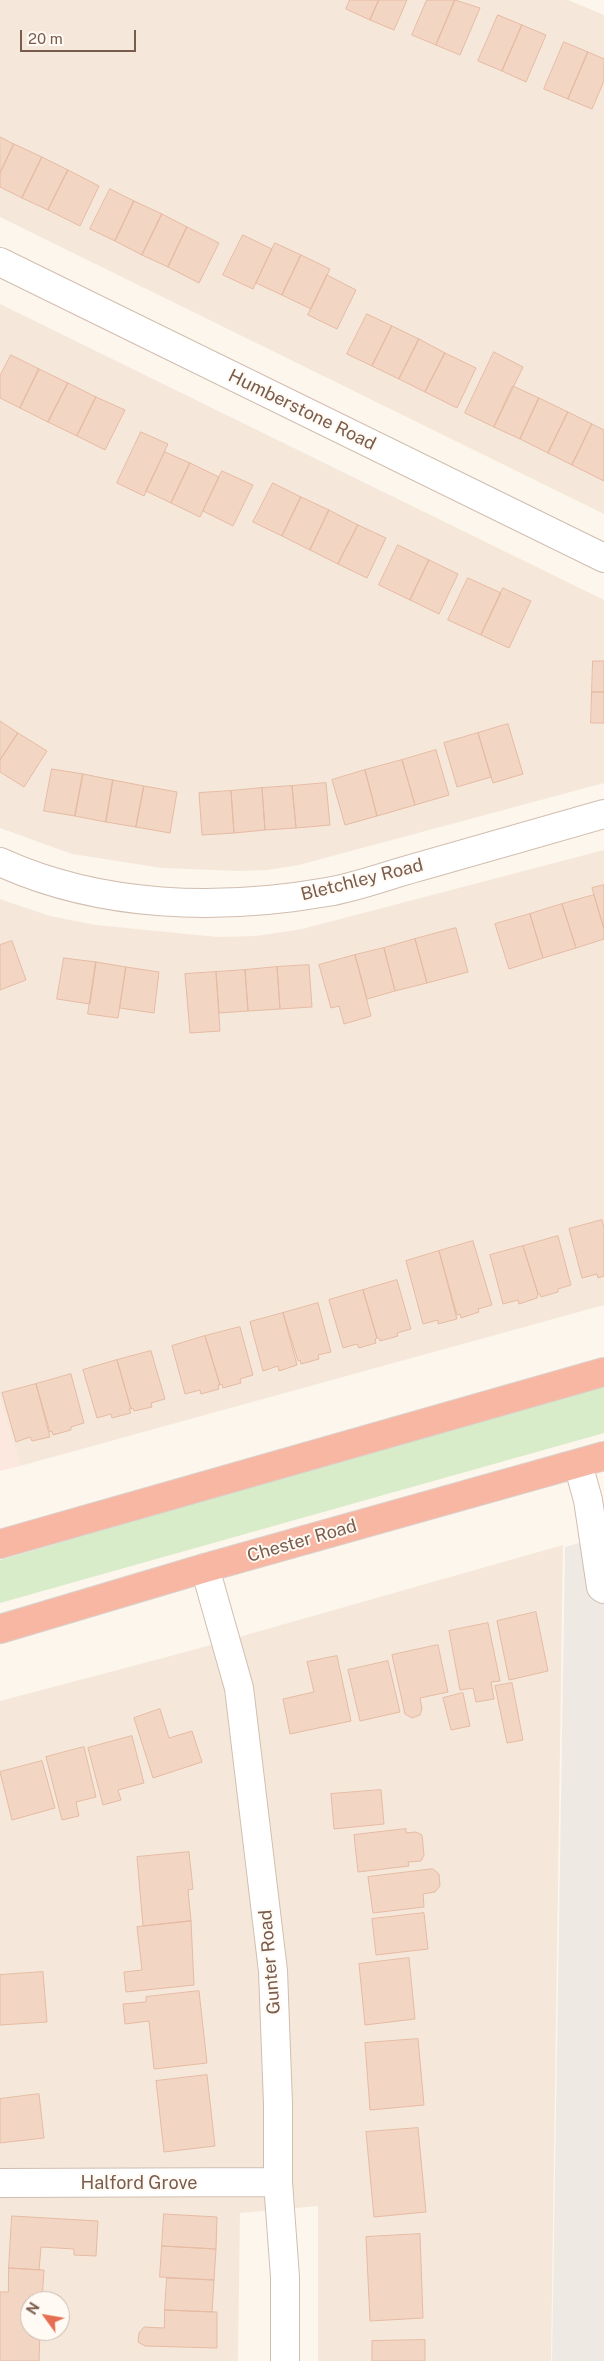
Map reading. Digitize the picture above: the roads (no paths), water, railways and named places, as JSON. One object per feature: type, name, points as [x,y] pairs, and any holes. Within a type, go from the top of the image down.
[{"type":"highway","points":[[0,1544],[604,1374]]},
{"type":"highway","name":"Chester Road","points":[[0,1629],[205,1568],[604,1456]]},
{"type":"street","name":"Humberstone Road","points":[[0,262],[604,558]]},
{"type":"street","name":"Bletchley Road","points":[[0,862],[22,872],[94,894],[167,902],[247,903],[328,892],[604,814]]},
{"type":"street","points":[[578,1464],[588,1500],[601,1587],[604,1589]]},
{"type":"street","name":"Gunter Road","points":[[205,1568],[239,1688],[273,1971],[278,2104],[278,2182],[285,2278],[284,2361]]},
{"type":"street","name":"Halford Grove","points":[[0,2183],[278,2182]]}]
